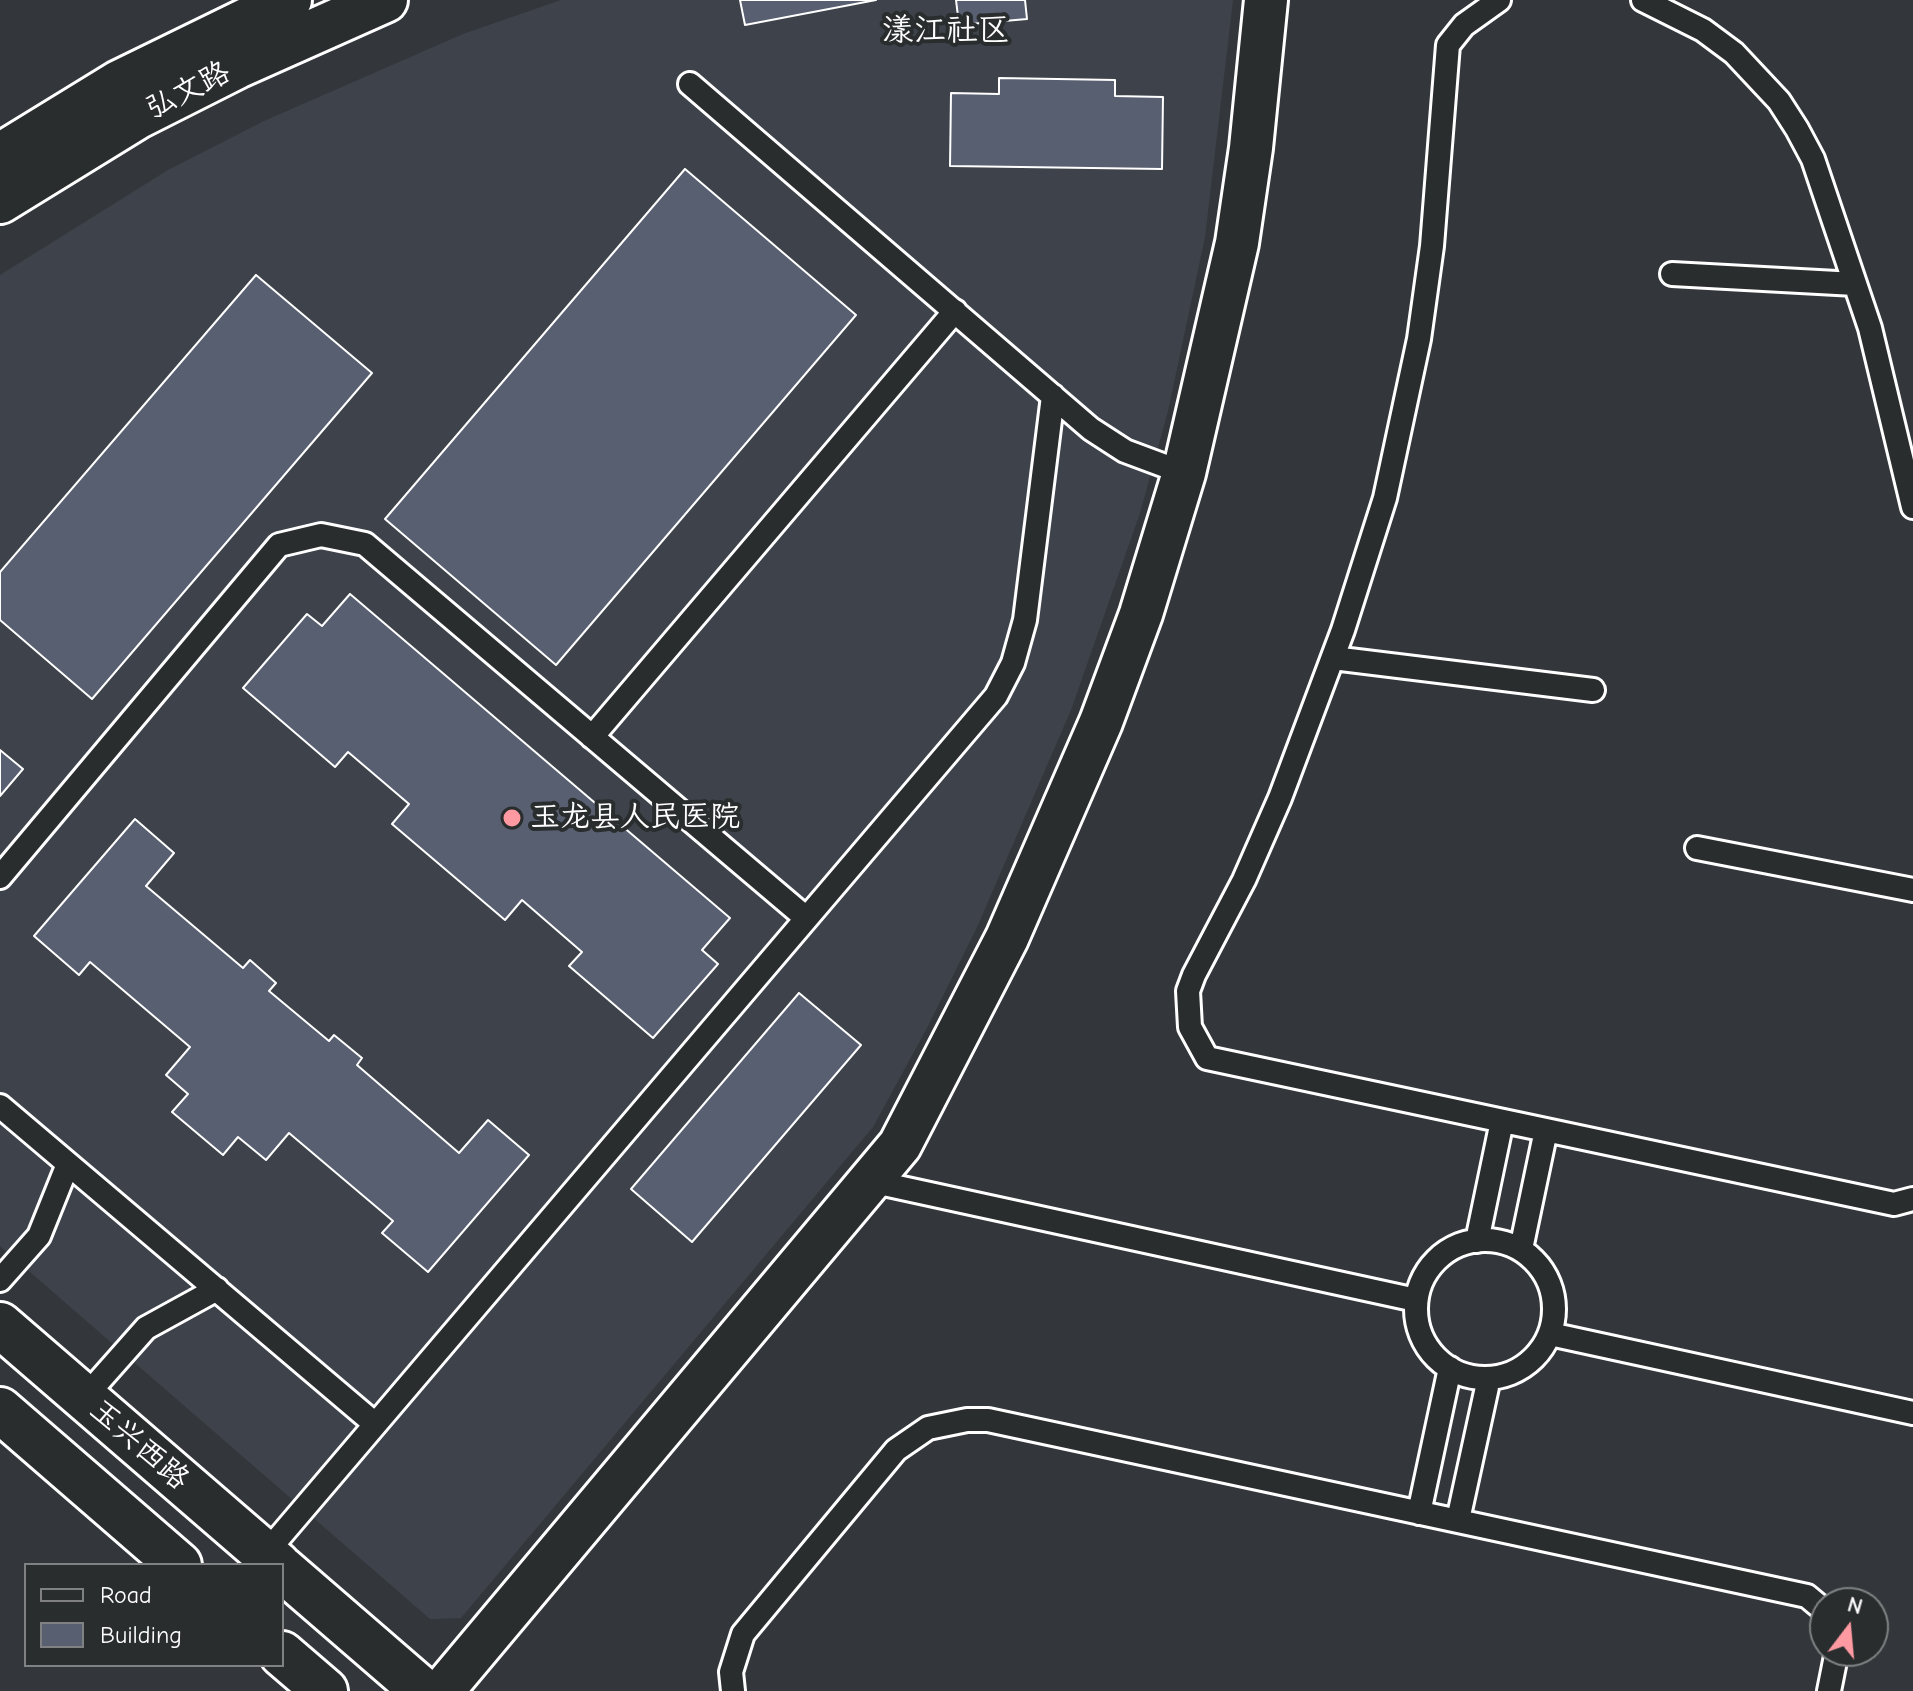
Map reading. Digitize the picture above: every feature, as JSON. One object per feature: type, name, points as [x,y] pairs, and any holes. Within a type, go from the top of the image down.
[{"type":"main road","name":"弘文路","points":[[0,156],[119,83],[289,0]]},
{"type":"main road","name":"弘文路","points":[[0,201],[138,116],[237,66],[385,0]]},
{"type":"main road","name":"玉兴西路","points":[[0,1325],[275,1563]]},
{"type":"main road","points":[[0,1410],[177,1563]]},
{"type":"main road","name":"玉兴西路","points":[[284,1571],[423,1691]]},
{"type":"main road","points":[[284,1656],[325,1691]]},
{"type":"street","points":[[442,1691],[900,1145],[1007,938],[1101,722],[1141,614],[1184,473],[1237,243],[1251,148],[1266,0]]},
{"type":"lane","points":[[1499,0],[1464,25],[1448,45],[1432,246],[1419,339],[1385,498],[1333,658],[1280,798],[1244,880],[1194,975],[1187,1000],[1190,1027],[1207,1058],[1894,1204],[1913,1199]]},
{"type":"lane","points":[[1643,0],[1703,30],[1734,53],[1779,101],[1813,159],[1855,284],[1893,418],[1913,507]]},
{"type":"lane","points":[[690,84],[1108,441],[1154,464],[1184,473]]},
{"type":"lane","points":[[1672,274],[1855,284]]},
{"type":"lane","points":[[592,737],[955,311]]},
{"type":"lane","points":[[275,1563],[375,1424],[996,696],[1005,680],[1025,620],[1053,396]]},
{"type":"lane","points":[[0,877],[279,545],[300,538],[332,536],[365,544],[806,918]]},
{"type":"lane","points":[[1333,658],[1593,690]]},
{"type":"lane","points":[[1697,848],[1913,890]]},
{"type":"lane","points":[[0,1106],[375,1424]]},
{"type":"lane","points":[[1477,1241],[1502,1121]]},
{"type":"lane","points":[[1521,1249],[1546,1130]]},
{"type":"lane","points":[[0,1280],[39,1236],[68,1164]]},
{"type":"lane","points":[[870,1181],[1416,1300]]},
{"type":"lane","points":[[1477,1241],[1503,1241],[1521,1249],[1536,1261],[1554,1296],[1555,1315],[1541,1351],[1526,1365],[1489,1378],[1469,1376],[1450,1368],[1434,1356],[1422,1339],[1416,1320],[1416,1300],[1432,1263],[1447,1251],[1477,1241]]},
{"type":"lane","points":[[84,1398],[146,1328],[217,1289]]},
{"type":"lane","points":[[1550,1334],[1913,1413]]},
{"type":"lane","points":[[1419,1513],[1450,1368]]},
{"type":"lane","points":[[1458,1520],[1489,1378]]},
{"type":"lane","points":[[733,1691],[731,1672],[743,1634],[896,1450],[928,1428],[947,1422],[988,1420],[1809,1598]]},
{"type":"lane","points":[[1829,1691],[1834,1667]]},
{"type":"shaded area","name":"玉龙县人民医院","points":[[561,0],[1233,0],[1205,237],[1168,411],[1140,513],[1071,710],[978,925],[927,1028],[873,1127],[461,1618],[430,1619],[0,1246],[0,275],[168,170],[264,121],[463,34]]},
{"type":"building","points":[[740,0],[876,0],[745,25]]},
{"type":"building","points":[[956,0],[1025,0],[1027,19],[959,25]]},
{"type":"building","points":[[999,78],[1115,80],[1115,96],[1163,97],[1162,169],[950,166],[951,93],[999,94]]},
{"type":"building","points":[[685,169],[856,315],[556,665],[385,519]]},
{"type":"building","points":[[256,275],[372,373],[92,699],[0,620],[0,572]]},
{"type":"building","points":[[350,594],[730,918],[702,950],[718,964],[653,1038],[569,966],[582,952],[522,900],[505,920],[392,824],[409,804],[348,752],[335,767],[243,688],[307,614],[322,626]]},
{"type":"building","points":[[0,750],[23,769],[0,796]]},
{"type":"building","points":[[135,819],[174,853],[146,886],[243,968],[250,960],[276,983],[269,991],[329,1041],[334,1035],[362,1058],[357,1065],[459,1153],[488,1120],[529,1155],[428,1272],[382,1233],[393,1221],[289,1133],[266,1160],[238,1137],[223,1155],[172,1112],[188,1094],[166,1075],[190,1047],[90,962],[79,975],[34,936]]},
{"type":"building","points":[[799,993],[861,1045],[692,1242],[631,1189]]},
{"type":"place","name":"玉龙县人民医院","points":[[512,818]]},
{"type":"district","name":"漾江社区","points":[[946,31]]}]
